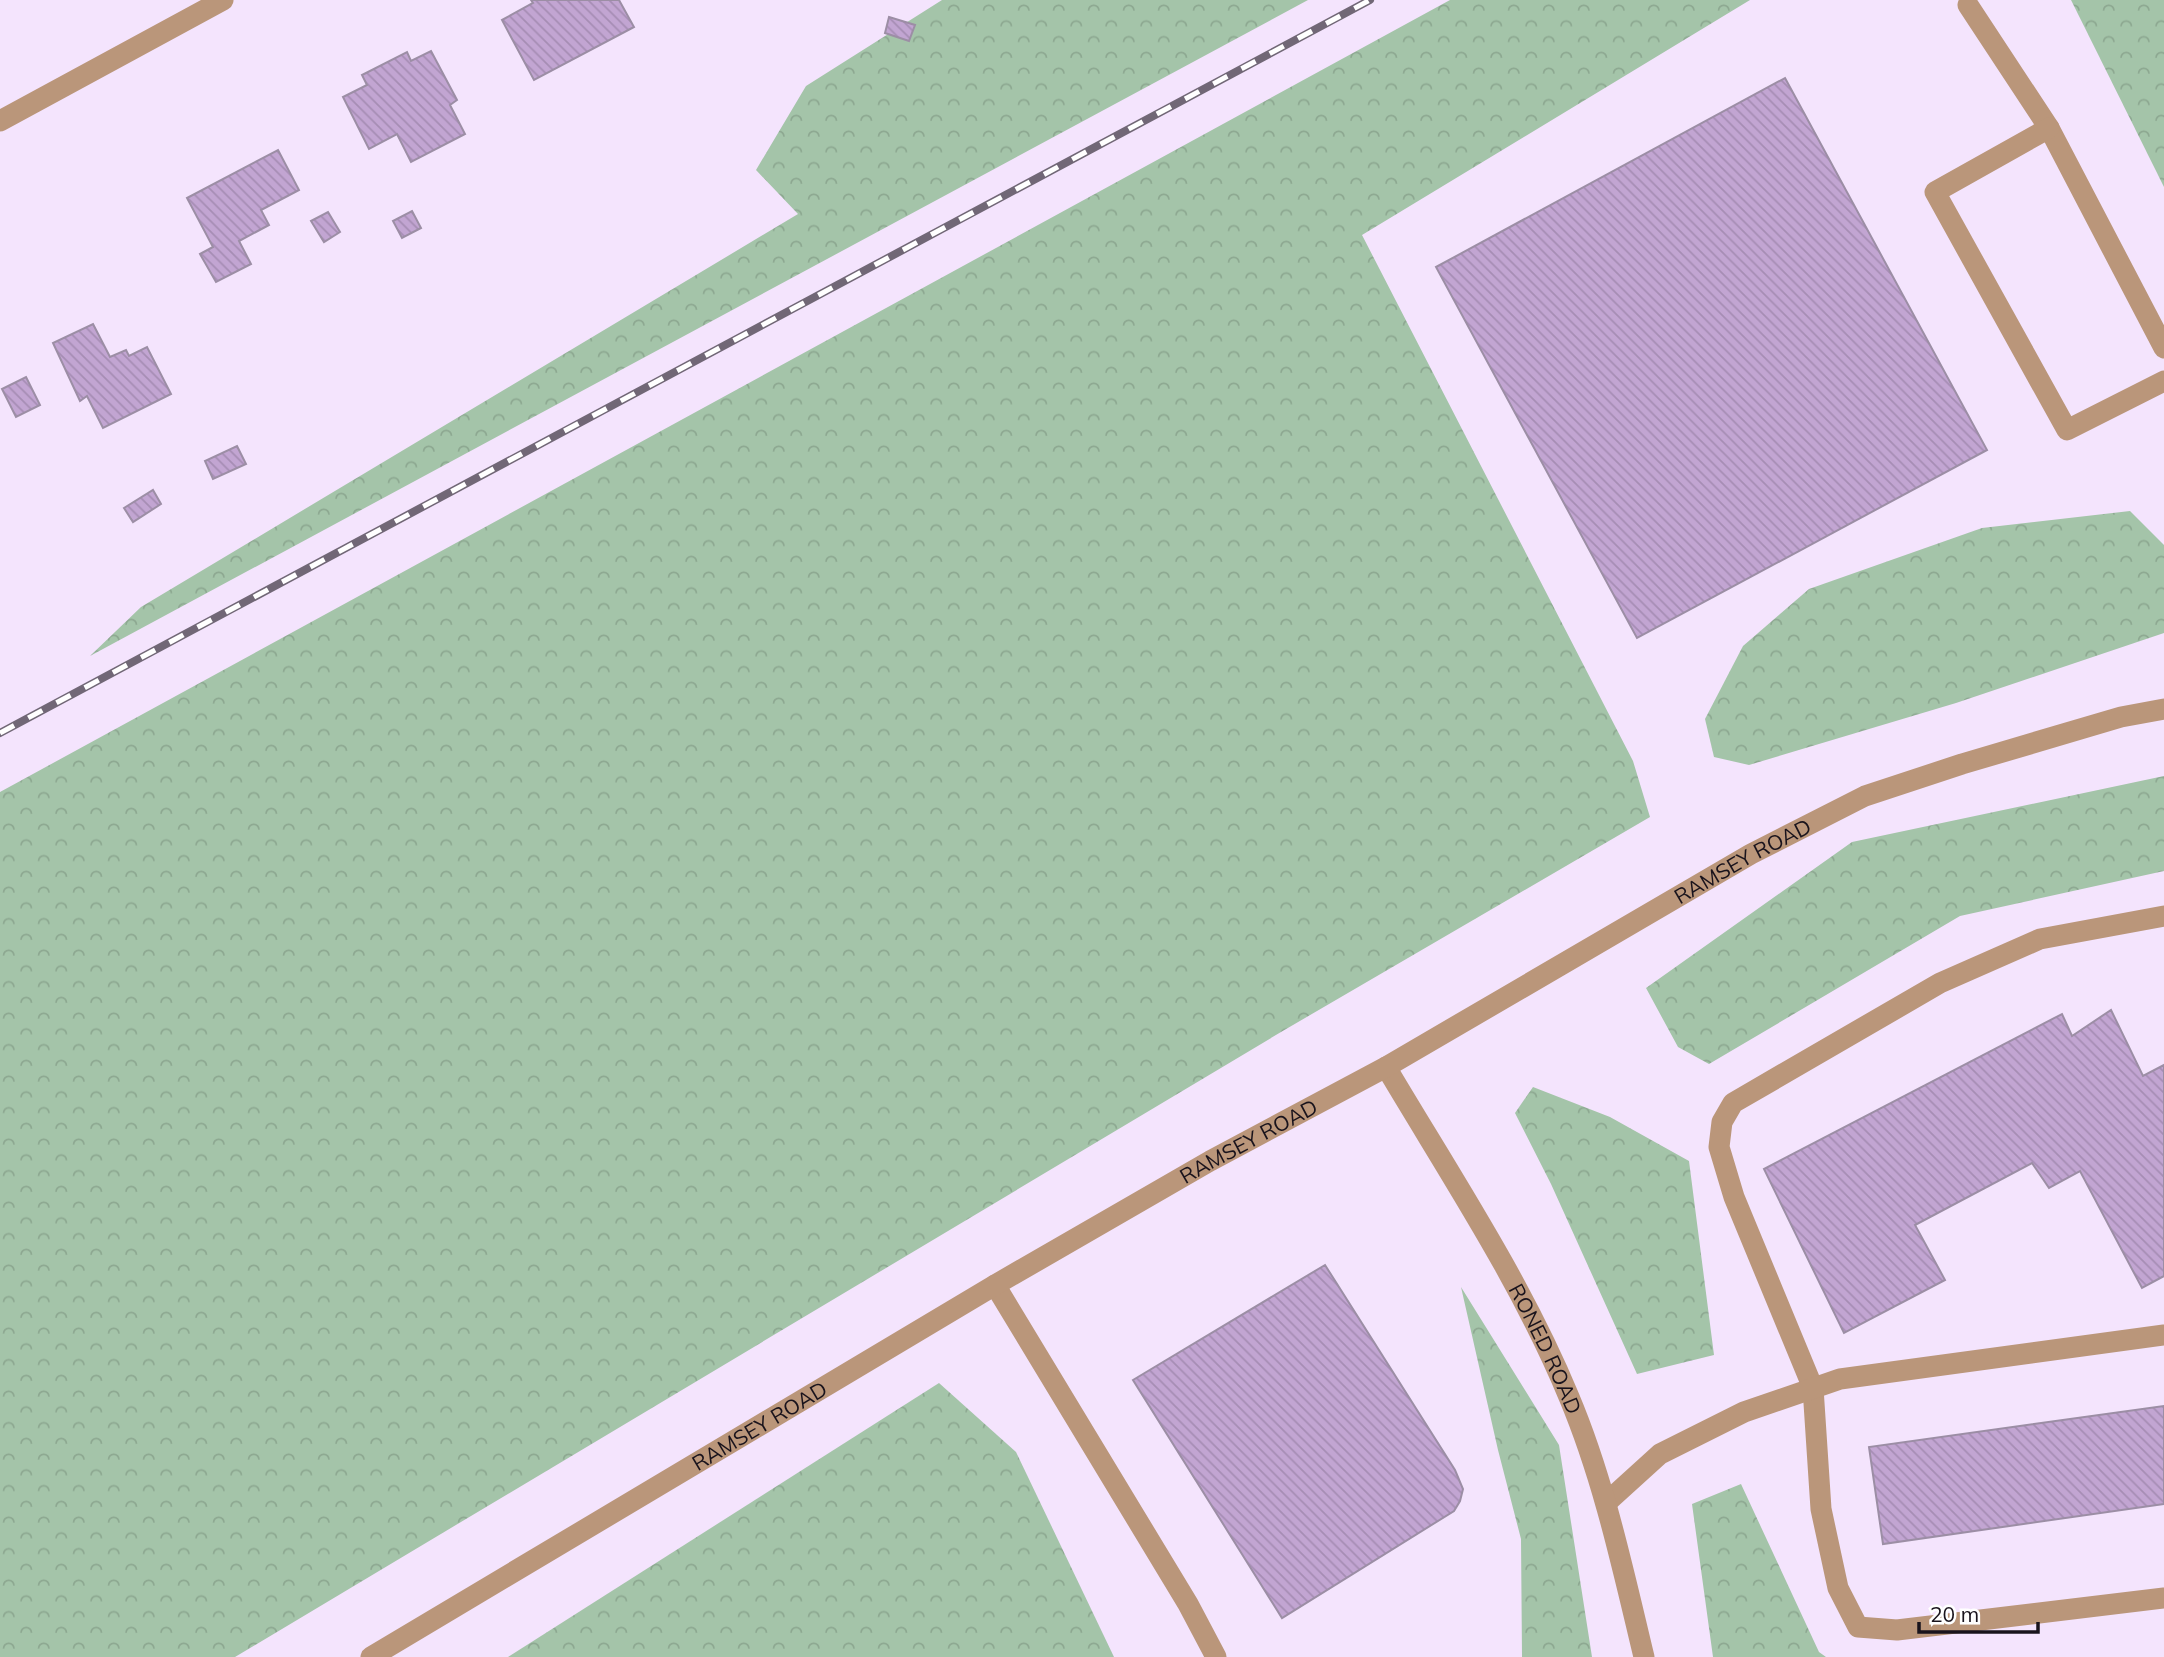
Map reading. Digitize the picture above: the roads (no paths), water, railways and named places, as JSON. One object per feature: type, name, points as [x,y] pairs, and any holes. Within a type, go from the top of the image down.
[{"type":"street","points":[[0,121],[208,3]]},
{"type":"street","points":[[1968,5],[2049,128],[2164,348]]},
{"type":"street","points":[[2049,128],[1935,192],[2067,430],[2164,381]]},
{"type":"street","name":"RAMSEY ROAD","points":[[372,1657],[995,1285],[1210,1161],[1386,1067],[1751,854],[1865,796],[2121,717],[2164,709]]},
{"type":"street","points":[[2164,916],[2040,939],[1940,982],[1733,1103],[1722,1122],[1719,1147],[1734,1197],[1813,1388],[1821,1509],[1838,1588],[1858,1627],[1897,1630],[2164,1598]]},
{"type":"street","name":"RONED ROAD","points":[[1386,1067],[1517,1287],[1569,1397],[1606,1503],[1644,1657]]},
{"type":"street","points":[[995,1285],[1188,1604],[1216,1657]]},
{"type":"street","points":[[1606,1503],[1661,1454],[1744,1412],[1840,1378],[2164,1335]]},
{"type":"railway","points":[[0,733],[1370,0]]}]
